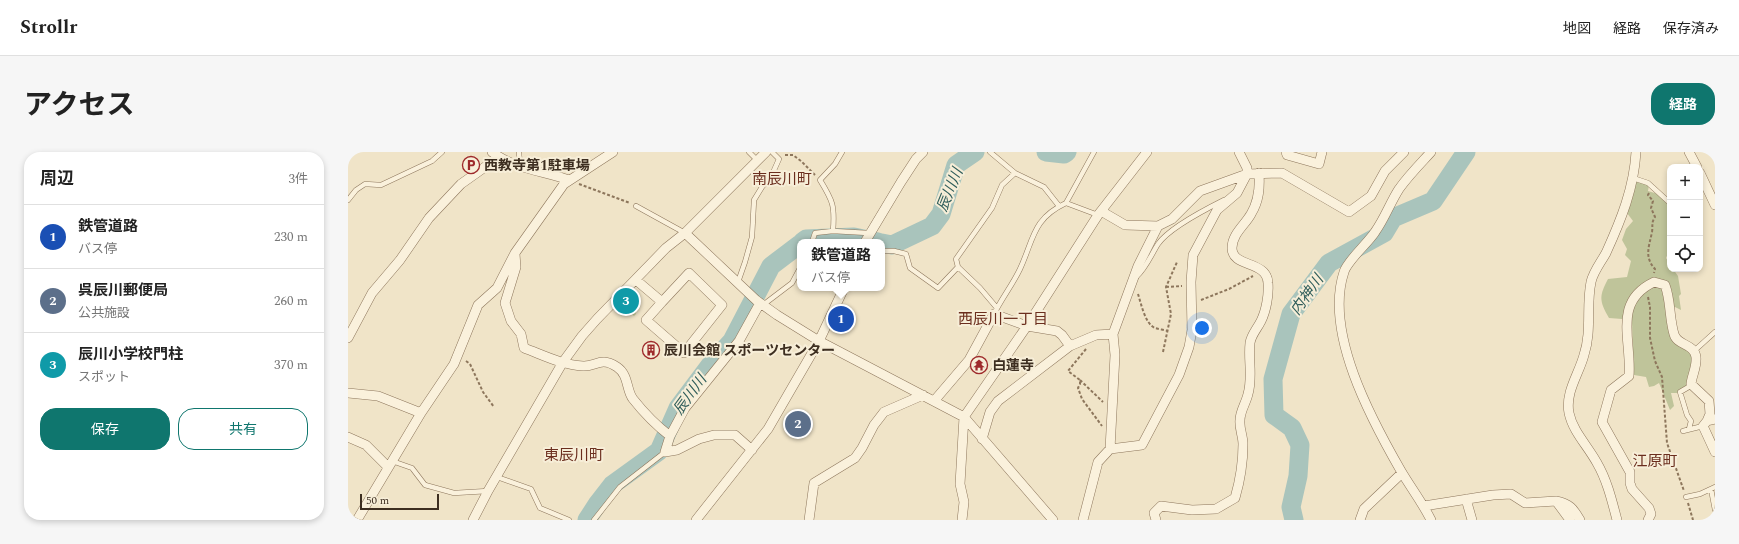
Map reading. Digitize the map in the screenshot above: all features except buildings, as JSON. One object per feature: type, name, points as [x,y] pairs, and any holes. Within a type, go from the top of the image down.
[{"type":"street","points":[[357,520],[421,413],[454,364],[478,305],[497,288],[515,253],[564,184],[613,152]]},
{"type":"street","points":[[473,520],[488,491],[563,362],[597,318],[666,248],[685,233],[766,152]]},
{"type":"street","points":[[867,237],[916,159],[923,152]]},
{"type":"street","points":[[962,520],[964,502],[960,484],[964,417],[1027,326],[1099,213],[1147,152]]},
{"type":"street","points":[[1110,449],[1142,445],[1180,375],[1192,330],[1191,266],[1193,255],[1217,210],[1235,196],[1247,174],[1247,168],[1239,152]]},
{"type":"street","points":[[1286,152],[1287,155],[1319,164],[1322,152]]},
{"type":"street","points":[[1099,213],[1125,225],[1158,226],[1172,219],[1200,191],[1247,174],[1259,173],[1282,173],[1349,212],[1371,196],[1385,171],[1404,152]]},
{"type":"street","points":[[1430,152],[1399,189],[1376,232],[1344,270],[1338,292],[1342,332],[1351,372],[1378,431],[1431,520]]},
{"type":"street","points":[[1617,520],[1613,504],[1598,464],[1577,433],[1570,413],[1569,398],[1574,380],[1585,354],[1590,324],[1591,281],[1603,259],[1625,210],[1633,178],[1636,152]]},
{"type":"street","points":[[1689,152],[1695,164]]},
{"type":"street","points":[[348,338],[372,293],[400,260],[429,218],[461,184],[496,155],[520,166],[569,180]]},
{"type":"street","points":[[1156,520],[1154,513],[1161,506],[1192,510],[1216,509],[1235,498],[1240,481],[1243,444],[1240,420],[1249,394],[1251,338],[1262,320],[1268,296],[1268,282],[1263,271],[1238,259],[1234,256],[1232,250],[1235,236],[1251,215],[1255,206],[1258,196],[1259,173]]},
{"type":"street","points":[[1703,179],[1715,205]]},
{"type":"street","points":[[1083,520],[1098,462],[1110,449],[1115,355],[1114,334],[1133,281],[1158,226]]},
{"type":"street","points":[[685,233],[762,304],[777,315],[819,341],[964,417],[1053,520]]},
{"type":"street","points":[[515,253],[516,267],[505,303],[511,321],[521,334],[524,348],[563,362],[584,366],[601,361],[618,368],[627,379],[632,398],[651,417],[656,425],[670,436]]},
{"type":"street","points":[[689,274],[722,304],[684,352],[646,320],[662,302],[689,274]]},
{"type":"street","points":[[636,280],[662,302]]},
{"type":"street","points":[[1648,520],[1651,514],[1648,508],[1632,489],[1628,468],[1602,422],[1611,390],[1629,376],[1628,309],[1636,296],[1654,282],[1665,285],[1669,298],[1670,319],[1677,340],[1689,346],[1694,351],[1696,358],[1692,385],[1709,400],[1710,414],[1708,422],[1715,452]]},
{"type":"street","points":[[696,520],[768,429],[819,341],[843,291]]},
{"type":"street","points":[[752,450],[735,435],[714,435],[699,439],[677,450],[665,452],[670,436],[685,408],[739,340],[762,304]]},
{"type":"street","points":[[934,401],[969,360],[996,311],[1027,326],[1057,331],[1070,346]]},
{"type":"street","points":[[982,439],[990,412],[1009,391],[1070,346],[1093,336],[1114,334]]},
{"type":"street","points":[[348,393],[378,396],[421,413]]},
{"type":"street","points":[[809,520],[814,483],[855,458],[862,448],[874,424],[884,412],[923,395]]},
{"type":"street","points":[[348,437],[366,445],[390,464]]},
{"type":"street","points":[[1360,520],[1364,509],[1402,472]]},
{"type":"street","points":[[1424,506],[1511,494],[1525,504],[1556,502],[1567,503],[1574,510],[1580,520]]},
{"type":"street","points":[[1466,499],[1472,520]]},
{"type":"street","points":[[1556,502],[1570,520]]},
{"type":"lane","points":[[348,200],[356,190],[365,184],[381,185],[432,161],[442,152]]},
{"type":"lane","points":[[519,152],[520,166]]},
{"type":"lane","points":[[748,152],[758,161]]},
{"type":"lane","points":[[738,282],[747,258],[752,237],[754,200],[762,187],[771,177],[779,159],[772,152]]},
{"type":"lane","points":[[833,231],[834,209],[831,197],[820,180],[842,152]]},
{"type":"lane","points":[[990,152],[1015,173],[1044,186],[1059,206]]},
{"type":"lane","points":[[1015,173],[1002,185],[992,208],[956,259],[958,267],[980,288],[996,311],[1020,269],[1040,221],[1059,206],[1066,203],[1094,152]]},
{"type":"lane","points":[[1633,178],[1648,183],[1667,200]]},
{"type":"lane","points":[[1133,281],[1140,274],[1158,244],[1170,232],[1199,212],[1235,196]]},
{"type":"lane","points":[[1066,203],[1099,213]]},
{"type":"lane","points":[[636,206],[685,233]]},
{"type":"lane","points":[[813,239],[815,233],[833,231],[867,237]]},
{"type":"lane","points":[[885,251],[894,251],[906,254],[910,268],[938,288],[958,267]]},
{"type":"lane","points":[[762,304],[792,283],[797,274]]},
{"type":"lane","points":[[1694,351],[1715,332]]},
{"type":"lane","points":[[1689,429],[1691,421],[1687,415],[1680,392],[1692,385]]},
{"type":"lane","points":[[1683,431],[1708,422]]},
{"type":"lane","points":[[594,520],[620,487],[665,452]]},
{"type":"lane","points":[[390,464],[412,468],[425,485],[454,493],[488,491]]},
{"type":"lane","points":[[497,477],[531,489],[540,508],[569,520]]},
{"type":"lane","points":[[1686,497],[1700,494],[1713,488],[1715,510]]},
{"type":"path","points":[[779,159],[786,155],[793,155],[820,180]]},
{"type":"path","points":[[569,180],[636,206]]},
{"type":"path","points":[[1654,189],[1648,195],[1652,200],[1651,208],[1654,217],[1651,224],[1652,231],[1649,239],[1647,254],[1649,262],[1655,269],[1654,282]]},
{"type":"path","points":[[1163,352],[1171,314],[1166,287],[1177,262]]},
{"type":"path","points":[[1192,301],[1201,300],[1229,289],[1263,271]]},
{"type":"path","points":[[1133,281],[1139,297],[1140,306],[1150,325],[1155,328],[1168,331]]},
{"type":"path","points":[[1166,287],[1191,285]]},
{"type":"path","points":[[1644,289],[1650,307],[1651,347],[1662,377],[1667,443],[1693,520]]},
{"type":"path","points":[[1093,336],[1085,351],[1068,371],[1113,410]]},
{"type":"path","points":[[458,355],[470,364],[483,392],[494,408]]},
{"type":"path","points":[[1080,380],[1078,388],[1082,399],[1099,424],[1111,435]]},
{"type":"green space","points":[[1635,179],[1649,185],[1648,191],[1658,194],[1667,203],[1667,272],[1675,272],[1678,276],[1681,294],[1679,296],[1681,310],[1675,307],[1669,310],[1669,320],[1691,353],[1692,359],[1688,385],[1677,393],[1671,393],[1674,406],[1670,410],[1659,383],[1649,387],[1646,377],[1634,375],[1632,323],[1622,319],[1609,318],[1602,303],[1601,298],[1603,290],[1608,279],[1627,277],[1631,261],[1625,255],[1627,249],[1622,240],[1626,229],[1633,221],[1627,213]]},
{"type":"green space","points":[[629,294],[636,314],[634,316],[620,303]]},
{"type":"waterway","name":"辰川川","points":[[885,244],[892,245],[932,226],[941,214],[956,165],[975,152]]},
{"type":"waterway","name":"辰川川","points":[[1046,152],[1064,154],[1067,152]]},
{"type":"waterway","name":"内神川","points":[[1294,520],[1291,507],[1298,476],[1300,445],[1292,428],[1274,415],[1273,379],[1291,314],[1329,263],[1384,233],[1393,218],[1433,201],[1466,152]]},
{"type":"waterway","name":"辰川川","points":[[806,239],[854,237],[864,239]]},
{"type":"waterway","name":"辰川川","points":[[587,520],[612,485],[659,451],[678,408],[711,364],[732,341],[771,266],[797,246]]},
{"type":"place","name":"西教寺第1駐車場","points":[[471,165]]},
{"type":"place","name":"辰川小学校門柱","points":[[626,301]]},
{"type":"place","name":"鉄管道路","points":[[841,319]]},
{"type":"place","name":"辰川会館 スポーツセンター","points":[[651,350]]},
{"type":"place","name":"白蓮寺","points":[[979,365]]},
{"type":"place","name":"呉辰川郵便局","points":[[798,424]]},
{"type":"district","name":"南辰川町","points":[[782,179]]},
{"type":"district","name":"西辰川一丁目","points":[[1003,319]]},
{"type":"district","name":"東辰川町","points":[[574,455]]},
{"type":"district","name":"江原町","points":[[1655,461]]}]
